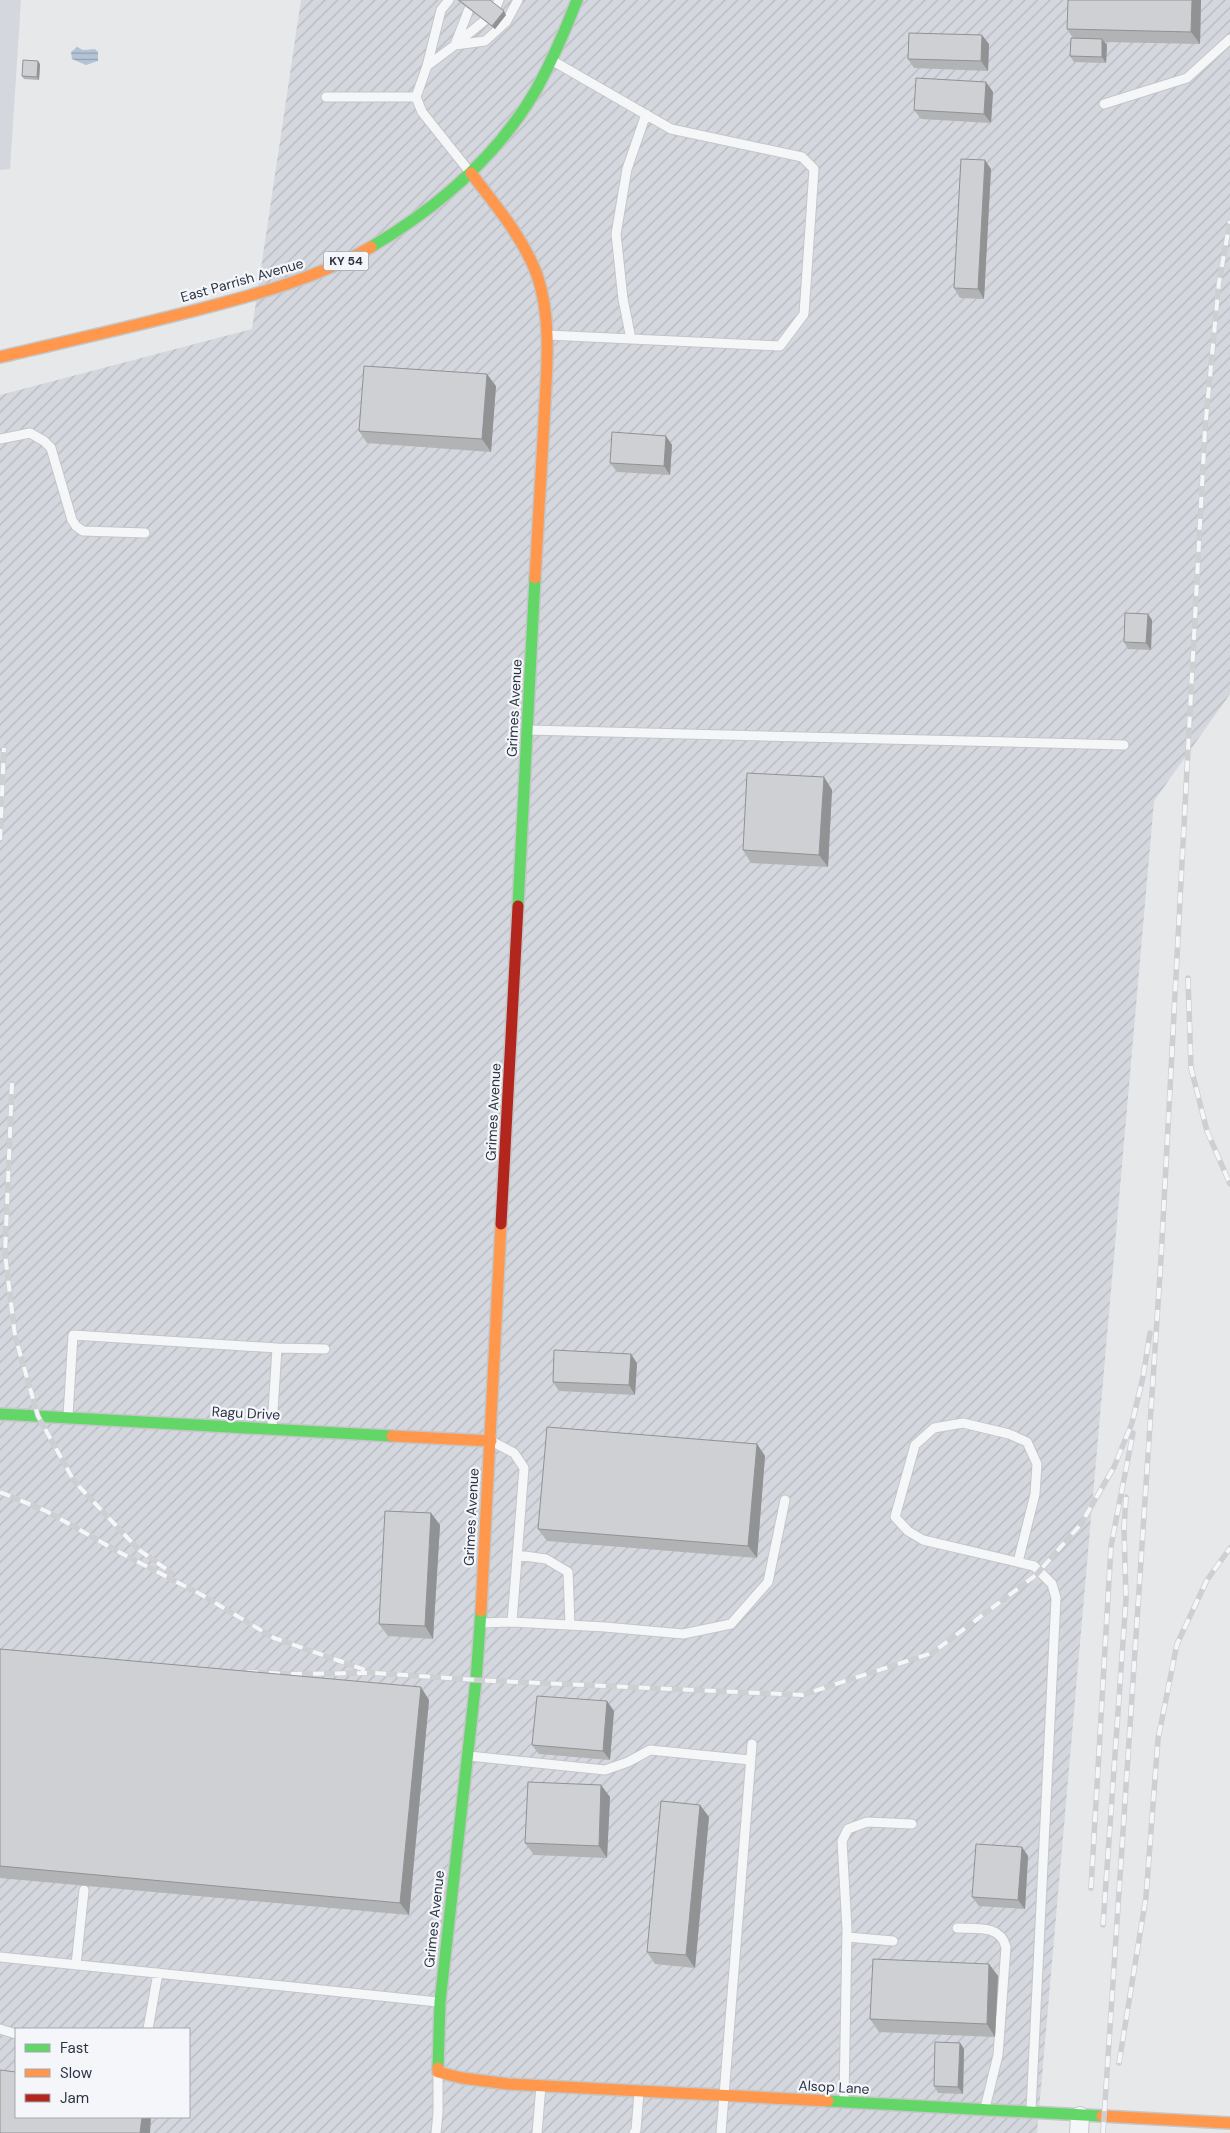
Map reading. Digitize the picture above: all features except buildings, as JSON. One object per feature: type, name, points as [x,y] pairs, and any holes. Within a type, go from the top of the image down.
[{"type":"street","name":"East Parrish Avenue","points":[[0,357],[270,291],[348,260],[392,236],[420,218],[453,192],[510,130],[533,96],[553,60],[577,0]]},
{"type":"street","name":"Grimes Avenue","points":[[438,2072],[437,2054],[440,2002],[468,1756],[480,1623],[547,358],[544,310],[534,268],[515,234],[471,174]]},
{"type":"street","name":"Ragu Drive","points":[[0,1414],[490,1441]]},
{"type":"street","name":"Alsop Lane","points":[[438,2072],[462,2078],[508,2084],[1031,2113],[1079,2124],[1230,2123]]},
{"type":"lane","points":[[449,0],[441,10],[427,66],[416,97],[422,112],[471,174]]},
{"type":"lane","points":[[455,45],[485,41],[506,22],[518,0]]},
{"type":"lane","points":[[455,45],[469,9]]},
{"type":"lane","points":[[427,66],[484,21]]},
{"type":"lane","points":[[1104,104],[1187,78],[1230,39]]},
{"type":"lane","points":[[546,335],[780,346],[804,314],[814,168],[802,157],[671,129],[553,60]]},
{"type":"lane","points":[[326,97],[416,97]]},
{"type":"lane","points":[[631,339],[623,299],[616,234],[627,169],[646,114]]},
{"type":"lane","points":[[0,440],[30,433],[44,441],[51,448],[72,520],[83,531],[145,533]]},
{"type":"lane","points":[[528,730],[1124,745]]},
{"type":"lane","points":[[68,1418],[73,1335],[277,1348],[325,1349]]},
{"type":"lane","points":[[272,1429],[277,1348]]},
{"type":"lane","points":[[1018,1562],[1036,1494],[1037,1464],[1027,1442],[1009,1434],[964,1423],[934,1428],[915,1445],[895,1517],[908,1531],[923,1540],[1034,1566],[1052,1584],[1056,1598],[1031,2113]]},
{"type":"lane","points":[[490,1441],[514,1453],[524,1468],[512,1622]]},
{"type":"lane","points":[[480,1623],[512,1622],[570,1625],[683,1634],[730,1624],[768,1582],[785,1500]]},
{"type":"lane","points":[[517,1555],[546,1559],[568,1572],[570,1625]]},
{"type":"lane","points":[[721,2133],[752,1744]]},
{"type":"lane","points":[[468,1756],[605,1770],[628,1762],[650,1750],[750,1760]]},
{"type":"lane","points":[[844,2103],[847,1937],[842,1841],[848,1829],[867,1822],[912,1824]]},
{"type":"lane","points":[[76,1965],[84,1890]]},
{"type":"lane","points":[[957,1928],[990,1929],[999,1933],[1004,1939],[1006,1947],[998,2055],[984,2111]]},
{"type":"lane","points":[[847,1937],[894,1940]]},
{"type":"lane","points":[[0,1957],[440,2002]]},
{"type":"lane","points":[[148,2028],[158,1973]]},
{"type":"lane","points":[[0,2029],[15,2034]]},
{"type":"lane","points":[[436,2133],[438,2072]]},
{"type":"lane","points":[[537,2133],[541,2086]]},
{"type":"lane","points":[[634,2133],[636,2130],[639,2092]]},
{"type":"shaded area","points":[[0,0],[21,0],[10,169],[0,170]]},
{"type":"shaded area","points":[[301,0],[1230,0],[1230,694],[1154,801],[1037,2133],[0,2133],[0,395],[252,329]]},
{"type":"water","points":[[77,47],[83,50],[95,49],[98,52],[98,61],[86,65],[72,59],[71,52]]},
{"type":"railway","points":[[1103,2133],[1161,1259],[1205,429],[1219,282],[1230,221]]},
{"type":"railway","points":[[0,840],[4,748]]},
{"type":"railway","points":[[1188,978],[1191,1068],[1207,1131],[1230,1184]]},
{"type":"railway","points":[[12,1083],[5,1254],[15,1336],[38,1416],[74,1481],[139,1550],[172,1573]]},
{"type":"railway","points":[[0,1492],[46,1511],[202,1595],[274,1638],[374,1673],[476,1680],[802,1695],[932,1653],[1036,1575],[1081,1524],[1114,1467],[1132,1423],[1143,1377],[1150,1333]]},
{"type":"railway","points":[[1091,1888],[1111,1546],[1133,1433]]},
{"type":"railway","points":[[1103,1925],[1126,1599],[1124,1528],[1126,1497]]},
{"type":"railway","points":[[1119,2063],[1146,1897],[1158,1739],[1177,1644],[1207,1580],[1230,1548]]},
{"type":"railway","points":[[247,1672],[292,1674],[367,1673]]},
{"type":"traffic: fast","points":[[371,247],[442,198],[464,179],[503,137],[536,90],[558,46],[577,0]]},
{"type":"traffic: fast","points":[[518,906],[535,578]]},
{"type":"traffic: fast","points":[[0,1414],[392,1436]]},
{"type":"traffic: fast","points":[[438,2068],[440,2002],[476,1680],[481,1611]]},
{"type":"traffic: fast","points":[[828,2101],[1102,2116]]},
{"type":"traffic: slow","points":[[471,173],[508,222],[531,261],[537,275],[545,311],[547,367],[535,578]]},
{"type":"traffic: slow","points":[[0,357],[153,321],[247,296],[311,276],[371,247]]},
{"type":"traffic: slow","points":[[481,1611],[501,1224]]},
{"type":"traffic: slow","points":[[392,1436],[491,1441]]},
{"type":"traffic: slow","points":[[438,2068],[438,2072],[462,2078],[508,2084],[828,2101]]},
{"type":"traffic: slow","points":[[1102,2116],[1230,2123]]},
{"type":"traffic: jam","points":[[501,1224],[518,906]]}]
